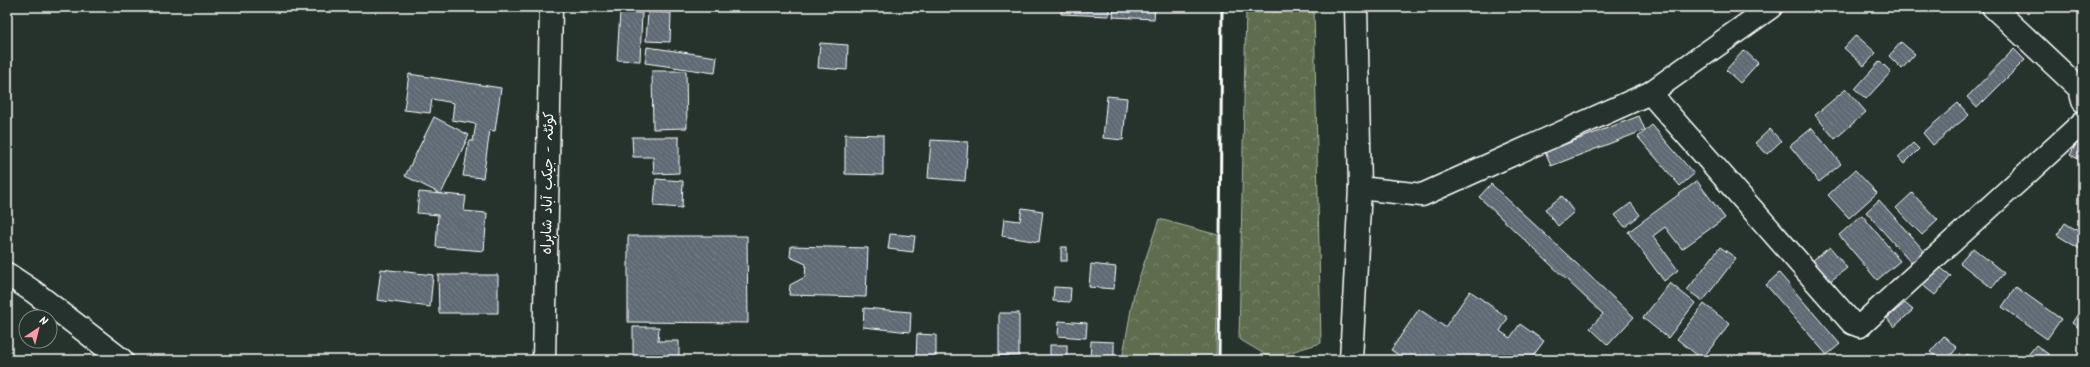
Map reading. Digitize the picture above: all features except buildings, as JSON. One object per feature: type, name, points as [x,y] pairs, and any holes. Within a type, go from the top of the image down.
[{"type":"main road","name":"کوئٹہ - جیکب آباد شاہراہ","points":[[544,360],[550,7]]},
{"type":"main road","points":[[1351,360],[1360,188],[1356,7]]},
{"type":"main road","points":[[1360,188],[1422,195],[1650,93],[1771,7]]},
{"type":"main road","points":[[1993,7],[2080,89],[2083,101]]},
{"type":"main road","points":[[1650,93],[1852,323],[1860,326],[2083,122]]},
{"type":"main road","points":[[7,274],[34,292],[122,360]]},
{"type":"green space","points":[[1246,7],[1314,7],[1321,343],[1271,358],[1239,339]]},
{"type":"green space","points":[[1159,219],[1218,235],[1216,360],[1122,360],[1134,293]]},
{"type":"railway","points":[[1219,360],[1222,7]]}]
